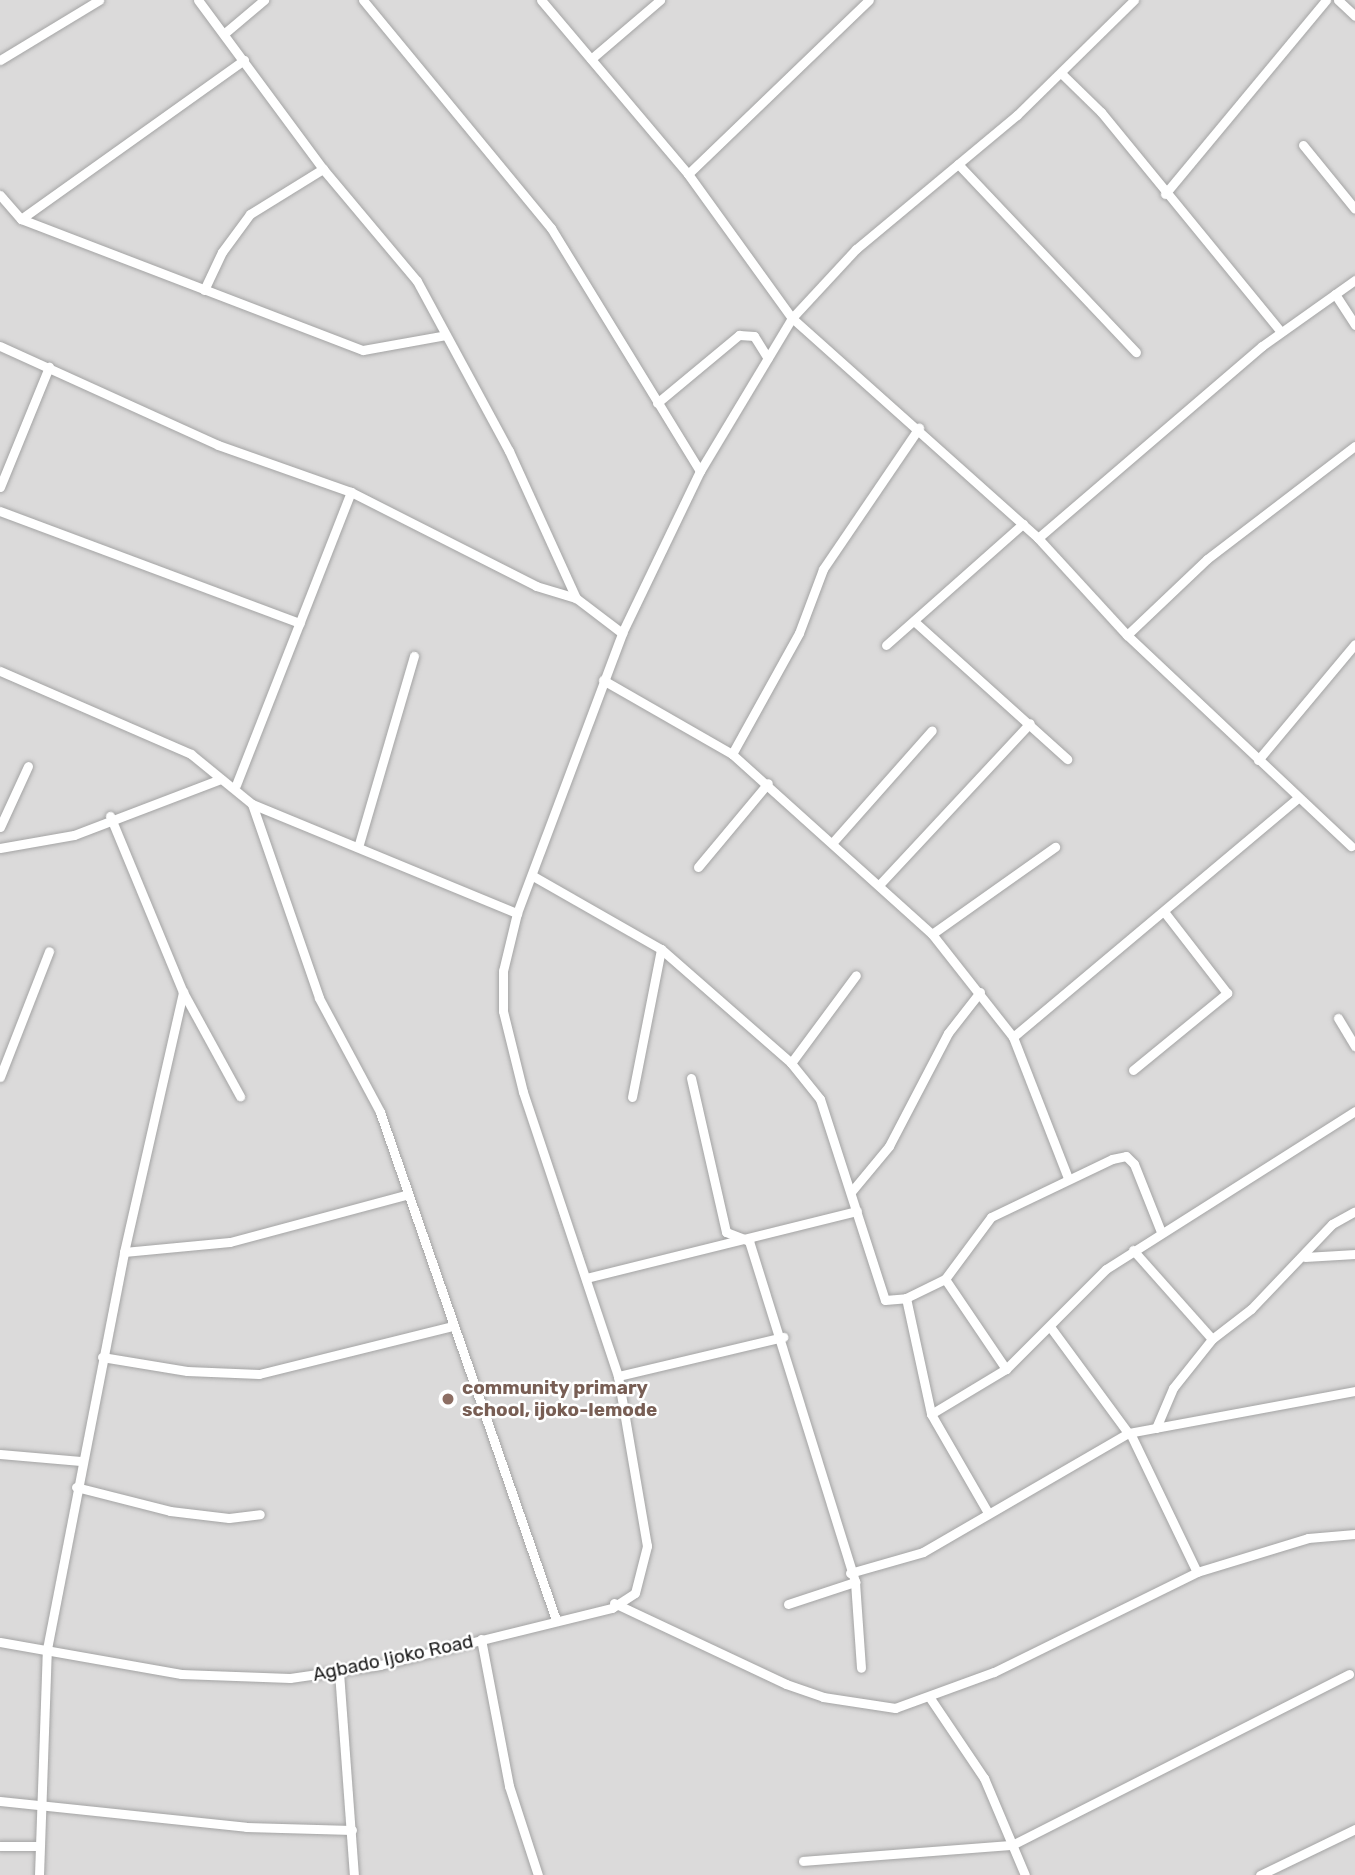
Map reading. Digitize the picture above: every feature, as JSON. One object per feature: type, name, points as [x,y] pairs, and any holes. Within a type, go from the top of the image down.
[{"type":"street","points":[[0,60],[99,0]]},
{"type":"street","points":[[198,0],[226,32],[323,169],[417,281],[564,561],[576,598]]},
{"type":"street","points":[[226,32],[264,0]]},
{"type":"street","points":[[363,0],[551,228],[700,471]]},
{"type":"street","points":[[541,0],[688,174],[792,317],[919,428],[1038,538],[1127,635],[1297,799],[1350,846]]},
{"type":"street","points":[[591,59],[660,0]]},
{"type":"street","points":[[688,174],[869,0]]},
{"type":"street","points":[[614,1603],[635,1593],[647,1546],[618,1377],[523,1092],[503,1011],[503,971],[517,914],[622,632],[700,471],[792,317],[856,249],[1062,74],[1134,0]]},
{"type":"street","points":[[1166,194],[1326,0]]},
{"type":"street","points":[[1338,0],[1355,16]]},
{"type":"street","points":[[21,219],[244,60]]},
{"type":"street","points":[[1062,74],[1101,112],[1281,332]]},
{"type":"street","points":[[1303,145],[1355,209]]},
{"type":"street","points":[[958,164],[1136,352]]},
{"type":"street","points":[[204,290],[222,252],[250,214],[323,169]]},
{"type":"street","points":[[0,195],[21,219],[363,350],[446,335]]},
{"type":"street","points":[[1038,538],[1281,332],[1355,280]]},
{"type":"street","points":[[1335,294],[1355,325]]},
{"type":"street","points":[[657,403],[739,335],[754,336],[768,358]]},
{"type":"street","points":[[0,346],[218,444],[351,492],[536,586],[576,598],[622,632]]},
{"type":"street","points":[[0,487],[49,367]]},
{"type":"street","points":[[732,754],[799,633],[823,569],[919,428]]},
{"type":"street","points":[[1127,635],[1207,559],[1355,446]]},
{"type":"street","points":[[236,785],[351,492]]},
{"type":"street","points":[[0,511],[300,624]]},
{"type":"street","points":[[886,645],[1023,524]]},
{"type":"street","points":[[915,622],[1067,758]]},
{"type":"street","points":[[1258,760],[1354,647]]},
{"type":"street","points":[[359,844],[414,656]]},
{"type":"street","points":[[0,671],[181,749],[221,779],[236,785],[252,804],[319,998],[380,1112],[405,1195],[556,1620]]},
{"type":"street","points":[[603,680],[732,754],[768,783],[932,934],[1013,1037],[1068,1178]]},
{"type":"street","points":[[879,885],[1030,723]]},
{"type":"street","points":[[833,842],[932,730]]},
{"type":"street","points":[[0,827],[28,766]]},
{"type":"street","points":[[0,848],[8,851],[74,835],[110,816],[221,779]]},
{"type":"street","points":[[698,867],[768,783]]},
{"type":"street","points":[[1013,1037],[1166,914],[1297,799]]},
{"type":"street","points":[[252,804],[359,844],[517,914]]},
{"type":"street","points":[[110,816],[183,992],[215,1060],[240,1097]]},
{"type":"street","points":[[932,934],[1055,847]]},
{"type":"street","points":[[533,876],[661,949],[791,1063],[820,1099],[885,1300],[906,1298],[944,1279],[991,1217],[1068,1178],[1126,1156],[1161,1232]]},
{"type":"street","points":[[1133,1070],[1227,993],[1166,914]]},
{"type":"street","points":[[632,1097],[661,949]]},
{"type":"street","points":[[0,1077],[49,951]]},
{"type":"street","points":[[791,1063],[856,975]]},
{"type":"street","points":[[39,1875],[47,1649],[102,1357],[183,992]]},
{"type":"street","points":[[851,1192],[889,1146],[948,1034],[980,992]]},
{"type":"street","points":[[1338,1018],[1355,1046]]},
{"type":"street","points":[[691,1078],[726,1232],[750,1241]]},
{"type":"street","points":[[931,1414],[1006,1369],[1051,1328],[1106,1269],[1355,1111]]},
{"type":"street","points":[[124,1252],[230,1242],[405,1195]]},
{"type":"street","points":[[586,1278],[750,1241],[857,1211]]},
{"type":"street","points":[[1156,1428],[1172,1388],[1212,1339],[1305,1257],[1332,1224],[1355,1211]]},
{"type":"street","points":[[750,1241],[783,1337],[853,1578],[861,1668]]},
{"type":"street","points":[[1133,1250],[1212,1339]]},
{"type":"street","points":[[1305,1257],[1355,1254]]},
{"type":"street","points":[[944,1279],[1006,1369]]},
{"type":"street","points":[[906,1298],[931,1414],[987,1511]]},
{"type":"street","points":[[102,1357],[214,1374],[259,1374],[453,1326]]},
{"type":"street","points":[[1051,1328],[1129,1433],[1197,1572]]},
{"type":"street","points":[[618,1377],[783,1337]]},
{"type":"street","points":[[788,1604],[923,1552],[987,1511],[1129,1433],[1355,1391]]},
{"type":"street","points":[[0,1454],[81,1461]]},
{"type":"street","points":[[76,1488],[170,1511],[229,1518],[260,1514]]},
{"type":"street","points":[[614,1603],[822,1697],[895,1708],[930,1698],[1197,1572],[1308,1538],[1355,1534]]},
{"type":"street","name":"Agbado Ijoko Road","points":[[0,1642],[181,1674],[279,1679],[339,1672],[481,1639],[614,1603]]},
{"type":"street","points":[[481,1639],[509,1786],[538,1875]]},
{"type":"street","points":[[339,1672],[354,1875]]},
{"type":"street","points":[[803,1861],[1012,1844],[1349,1674]]},
{"type":"street","points":[[930,1698],[984,1778],[1025,1875]]},
{"type":"street","points":[[0,1801],[352,1830]]},
{"type":"street","points":[[1260,1875],[1355,1829]]},
{"type":"street","points":[[0,1846],[38,1846]]},
{"type":"shaded area","points":[[0,0],[1355,0],[1355,1875],[0,1875]]},
{"type":"place","name":"community primary school, ijoko-lemode","points":[[448,1399]]}]
